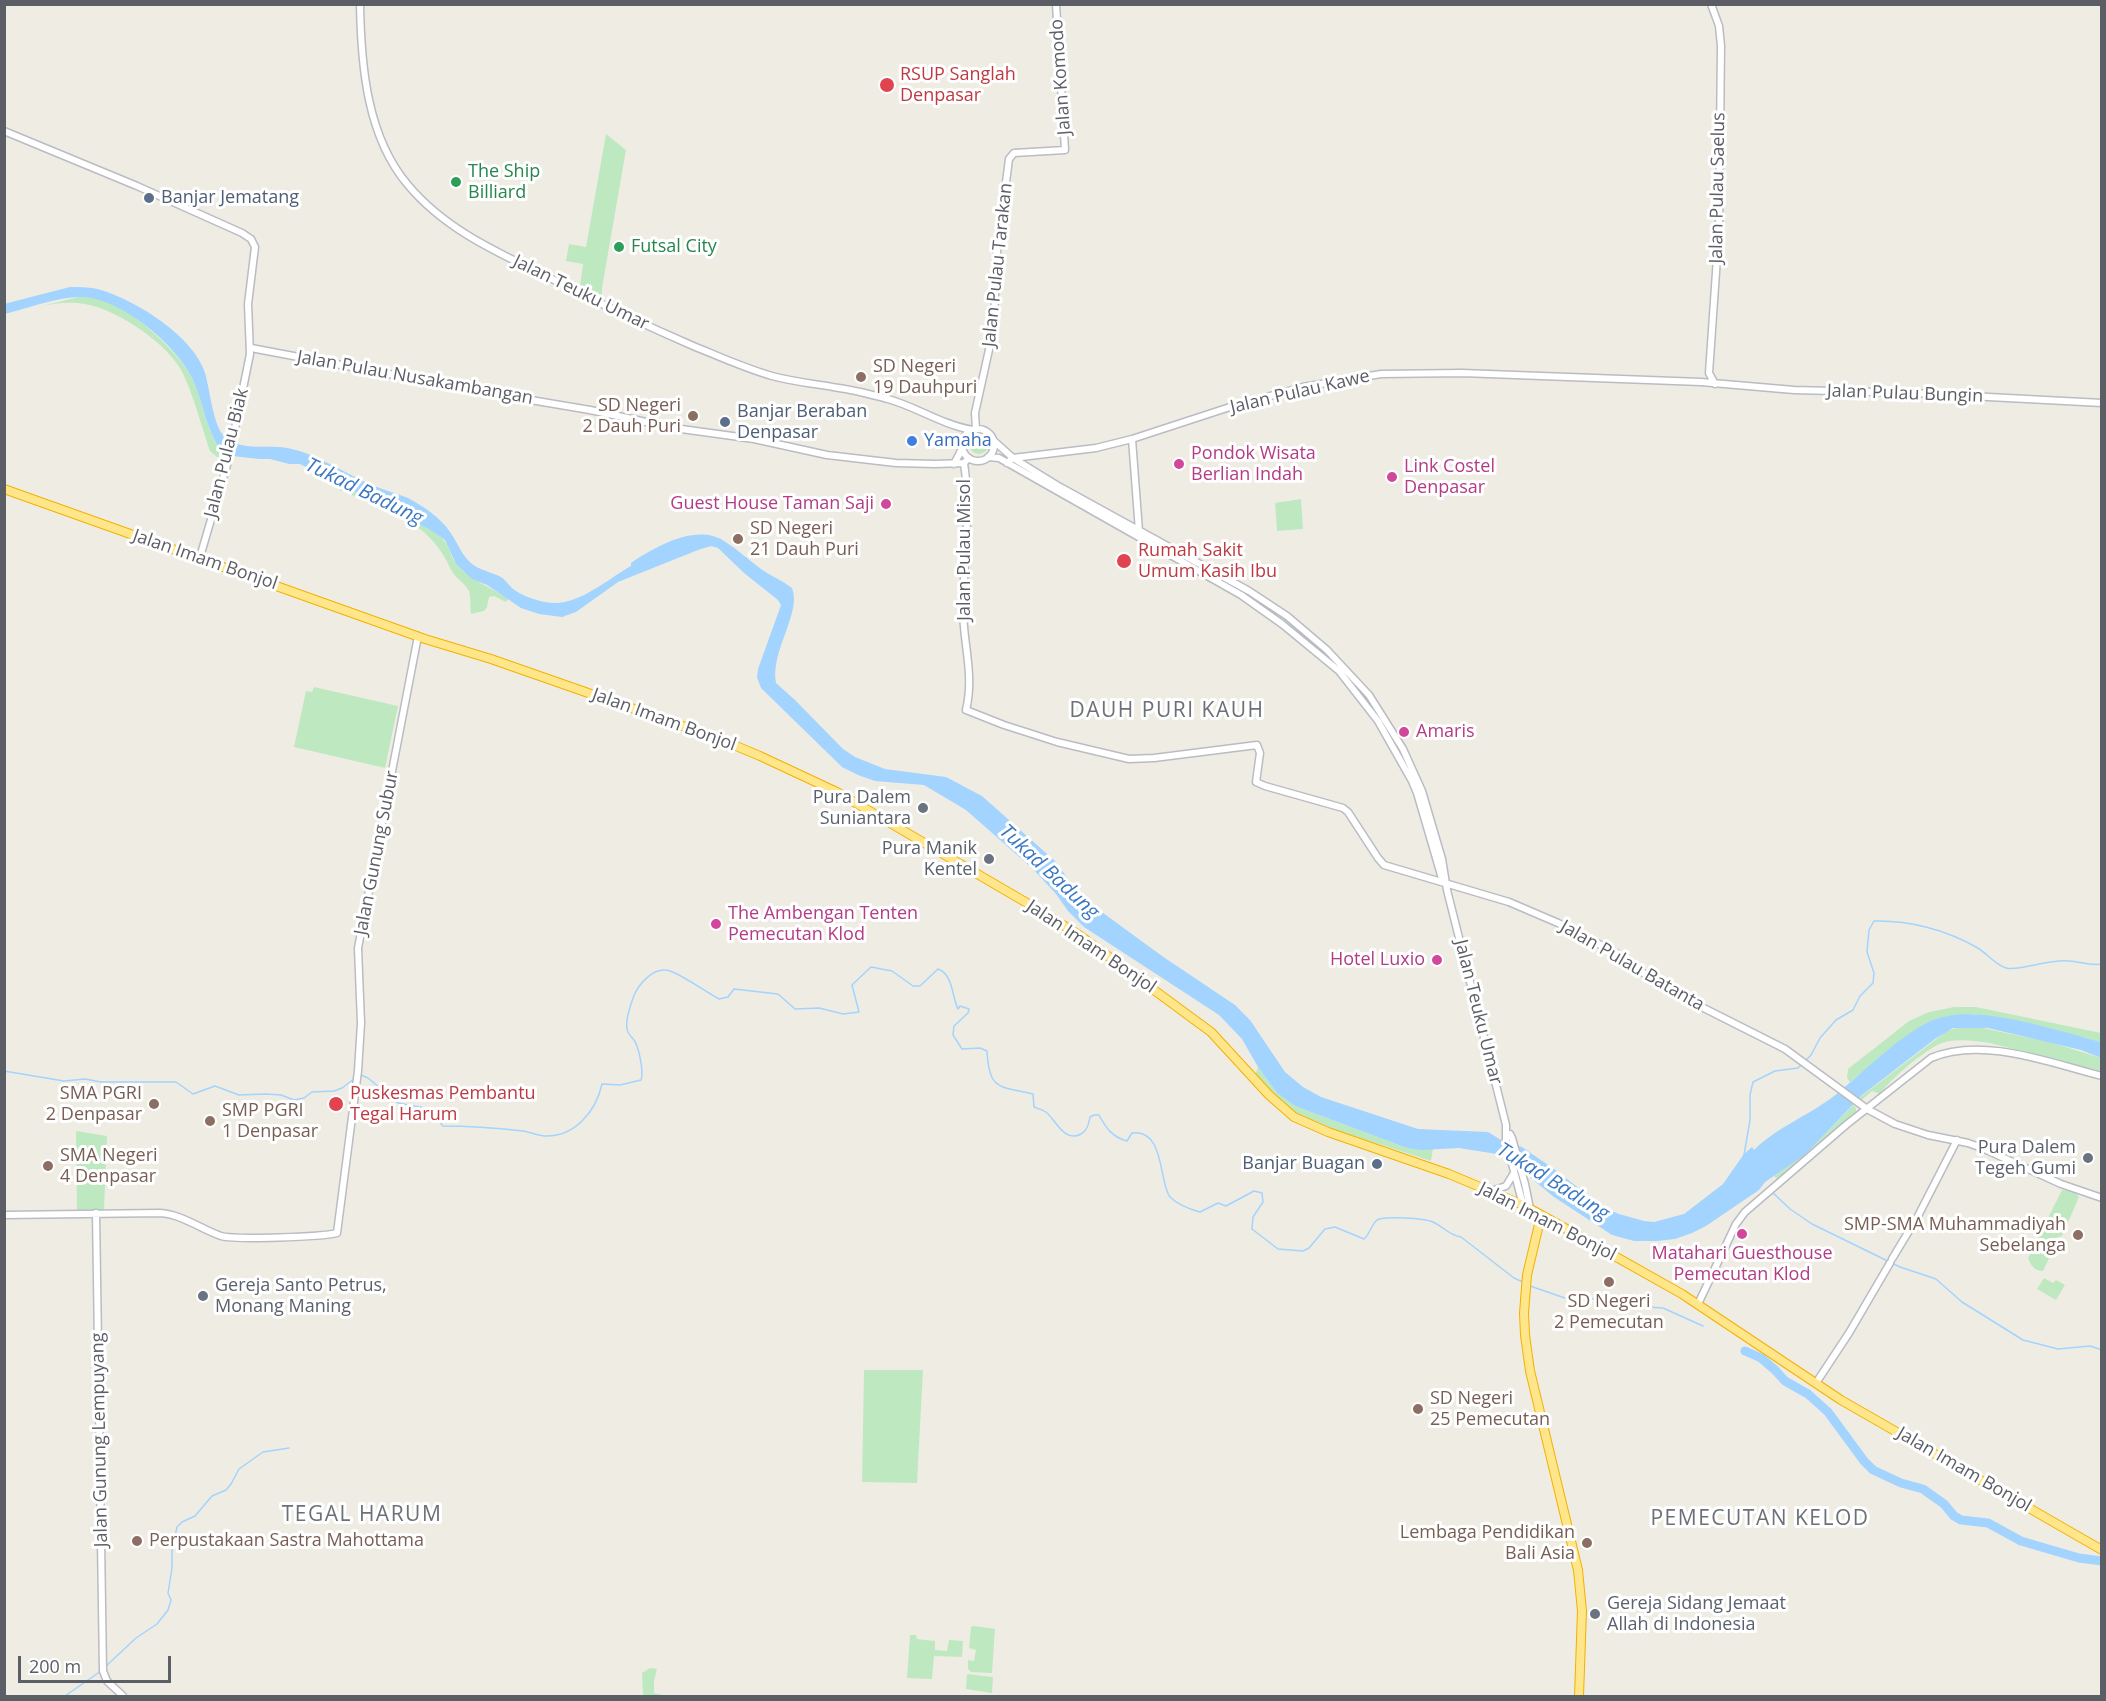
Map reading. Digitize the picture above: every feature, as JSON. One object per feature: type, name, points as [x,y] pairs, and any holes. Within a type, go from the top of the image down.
[{"type":"highway","name":"Jalan Imam Bonjol","points":[[4,489],[418,636],[717,738],[832,789],[1047,914],[1082,938],[1211,1032],[1294,1118],[1424,1164],[1541,1215],[1698,1304],[1859,1411],[2102,1550]]},
{"type":"highway","points":[[1541,1215],[1527,1275],[1524,1323],[1530,1371],[1579,1583],[1582,1611],[1579,1696]]},
{"type":"street","name":"Jalan Teuku Umar","points":[[360,4],[365,74],[378,130],[391,159],[408,185],[449,224],[471,238],[572,290],[658,331],[744,366],[799,382],[839,388],[890,400],[952,425],[975,429]]},
{"type":"street","name":"Jalan Komodo","points":[[1056,4],[1065,150]]},
{"type":"street","name":"Jalan Pulau Saelus","points":[[1709,373],[1719,229],[1721,58],[1719,26],[1712,4]]},
{"type":"street","points":[[4,131],[137,186],[251,239],[255,247],[248,304],[251,348]]},
{"type":"street","name":"Jalan Pulau Tarakan","points":[[975,429],[975,413],[994,327],[996,260],[1009,159],[1014,153],[1065,150]]},
{"type":"street","name":"Jalan Pulau Biak","points":[[200,557],[229,458],[251,348]]},
{"type":"street","name":"Jalan Pulau Nusakambangan","points":[[251,348],[596,411],[674,428],[754,439],[827,455],[896,463],[954,464],[967,460]]},
{"type":"street","name":"Jalan Pulau Kawe","points":[[1013,458],[1086,450],[1132,439],[1230,407],[1303,387],[1378,374],[1462,373],[1712,383]]},
{"type":"street","points":[[1701,382],[1709,373]]},
{"type":"street","points":[[1709,373],[1712,383]]},
{"type":"street","name":"Jalan Pulau Bungin","points":[[1712,383],[1794,390],[1913,393],[2102,403]]},
{"type":"street","name":"Jalan Teuku Umar","points":[[952,425],[964,438]]},
{"type":"street","points":[[954,464],[963,447],[964,438],[975,429],[987,431],[994,441],[993,450],[988,457],[978,460],[967,460],[963,447]]},
{"type":"street","points":[[1132,439],[1139,531]]},
{"type":"street","name":"Jalan Teuku Umar","points":[[994,441],[1013,458],[1066,491],[1249,591],[1287,616],[1327,650],[1356,679],[1388,722],[1417,776],[1445,881]]},
{"type":"street","name":"Jalan Teuku Umar","points":[[988,457],[999,458],[1241,595],[1282,624],[1339,671],[1378,721],[1417,793],[1448,890],[1526,1207]]},
{"type":"street","points":[[1007,463],[1013,458]]},
{"type":"street","name":"Jalan Pulau Misol","points":[[966,710],[971,688],[963,607],[967,534],[967,460]]},
{"type":"street","name":"Jalan Gunung Subur","points":[[96,1213],[166,1213],[232,1238],[337,1233],[358,1071],[361,1023],[358,948],[418,636]]},
{"type":"street","name":"Jalan Pulau Batanta","points":[[966,710],[1058,742],[1129,759],[1257,745],[1260,753],[1256,782],[1343,808],[1384,865],[1445,881],[1520,906],[1558,923],[1618,954],[1662,987],[1785,1049],[1809,1069],[1867,1109]]},
{"type":"street","points":[[1698,1304],[1739,1219],[1846,1125],[1922,1063],[1945,1052],[1960,1049],[1990,1049],[2102,1076]]},
{"type":"street","points":[[1867,1109],[1895,1124],[1982,1148],[2061,1184],[2102,1198]]},
{"type":"street","points":[[1816,1383],[1849,1333],[1918,1216],[1957,1140]]},
{"type":"street","points":[[1490,1191],[1506,1186],[1516,1171]]},
{"type":"street","points":[[4,1215],[96,1213]]},
{"type":"street","name":"Jalan Gunung Lempuyang","points":[[96,1213],[103,1668],[107,1681],[123,1696]]},
{"type":"green space","points":[[606,134],[626,150],[602,297],[580,287],[583,264],[566,261],[569,244],[586,247]]},
{"type":"green space","points":[[79,297],[96,298],[110,302],[124,310],[153,332],[188,371],[223,457],[217,457],[210,451],[193,397],[180,368],[162,346],[120,317],[90,305],[68,303],[38,307]]},
{"type":"green space","points":[[979,434],[986,437],[989,444],[986,451],[979,454],[972,451],[969,444],[972,437]]},
{"type":"green space","points":[[339,484],[432,530],[445,541],[453,559],[463,571],[508,599],[506,602],[494,596],[489,597],[484,611],[471,614],[469,591],[453,573],[431,539],[404,518],[389,510],[339,490],[336,488]]},
{"type":"green space","points":[[1301,499],[1303,529],[1277,531],[1275,503]]},
{"type":"green space","points":[[314,687],[398,706],[385,768],[294,747],[306,691],[312,692]]},
{"type":"green space","points":[[1954,1007],[1976,1007],[2101,1033],[2101,1042],[1996,1017],[1973,1014],[1912,1032],[1850,1082],[1847,1078],[1848,1069],[1909,1021],[1929,1012]]},
{"type":"green space","points":[[1959,1027],[1978,1027],[2053,1043],[2101,1058],[2101,1071],[1990,1043],[1953,1041],[1935,1046],[1918,1058],[1891,1081],[1880,1094],[1872,1091],[1862,1100],[1859,1098],[1947,1031]]},
{"type":"green space","points":[[1258,1067],[1277,1093],[1295,1106],[1407,1148],[1433,1149],[1431,1161],[1305,1120],[1286,1108],[1255,1075]]},
{"type":"green space","points":[[1853,1105],[1856,1113],[1777,1179],[1774,1176],[1805,1155]]},
{"type":"green space","points":[[76,1131],[107,1136],[104,1210],[77,1211]]},
{"type":"green space","points":[[2062,1190],[2075,1192],[2079,1197],[2062,1236],[2052,1239],[2054,1248],[2043,1271],[2040,1271],[2033,1267],[2028,1258]]},
{"type":"green space","points":[[2044,1278],[2053,1283],[2056,1280],[2065,1285],[2056,1300],[2037,1289]]},
{"type":"green space","points":[[864,1370],[923,1370],[917,1483],[862,1482]]},
{"type":"green space","points":[[971,1627],[995,1629],[992,1673],[971,1672],[968,1669],[968,1660],[974,1661],[976,1650],[969,1648]]},
{"type":"green space","points":[[910,1635],[916,1635],[917,1639],[935,1641],[935,1650],[947,1651],[949,1640],[963,1641],[962,1657],[934,1656],[932,1679],[907,1678]]},
{"type":"green space","points":[[650,1668],[657,1669],[654,1693],[667,1696],[643,1696],[642,1673]]},
{"type":"green space","points":[[967,1674],[993,1677],[992,1693],[966,1689]]},
{"type":"water","name":"Tukad Badung","points":[[70,287],[93,288],[115,295],[147,311],[176,333],[199,359],[205,373],[218,425],[225,437],[232,442],[247,446],[297,450],[370,484],[408,498],[442,522],[470,562],[501,577],[519,593],[526,596],[545,602],[568,601],[590,592],[631,566],[631,563],[676,539],[701,535],[713,536],[724,541],[761,569],[792,588],[793,609],[777,658],[776,683],[843,749],[855,757],[885,769],[946,777],[982,796],[1055,861],[1071,883],[1095,907],[1235,1005],[1250,1020],[1285,1072],[1303,1087],[1321,1097],[1418,1129],[1488,1132],[1501,1140],[1522,1147],[1603,1207],[1619,1214],[1654,1222],[1684,1214],[1723,1184],[1744,1154],[1752,1147],[1754,1150],[1773,1135],[1824,1103],[1910,1033],[1936,1019],[1973,1014],[2018,1020],[2101,1042],[2101,1058],[2081,1050],[1988,1028],[1953,1028],[1935,1039],[1862,1095],[1805,1155],[1706,1226],[1675,1239],[1657,1241],[1634,1241],[1612,1235],[1554,1197],[1503,1155],[1459,1148],[1421,1150],[1407,1148],[1295,1106],[1277,1093],[1258,1067],[1242,1039],[1219,1015],[1084,927],[1033,869],[966,810],[924,785],[875,781],[842,767],[761,688],[757,677],[758,669],[781,605],[718,548],[711,546],[698,550],[618,582],[576,612],[562,617],[539,614],[521,608],[487,585],[472,579],[456,564],[445,540],[429,529],[300,464],[224,455],[209,428],[196,388],[184,365],[160,338],[129,314],[96,299],[72,297],[5,314],[4,304]]},
{"type":"waterway","points":[[1805,1061],[1820,1038],[1836,1020],[1853,1010],[1860,996],[1873,983],[1874,973],[1867,952],[1869,930],[1874,921],[1914,924],[1940,931],[1976,947],[2006,968],[2063,961],[2102,964]]},
{"type":"waterway","points":[[361,1075],[368,1078],[398,1103],[430,1109],[443,1126],[523,1131],[542,1136],[556,1135],[566,1132],[582,1121],[595,1104],[602,1084],[620,1085],[641,1080],[639,1054],[636,1043],[627,1031],[627,1017],[639,987],[647,977],[658,971],[676,973],[719,999],[728,997],[734,989],[778,994],[795,1009],[819,1008],[843,1014],[859,1012],[852,985],[871,967],[892,971],[913,986],[920,986],[938,969],[947,976],[958,1009],[960,1006],[969,1009],[968,1013],[954,1026],[953,1035],[962,1049],[980,1048],[987,1051],[993,1080],[1004,1087],[1033,1094],[1034,1107],[1046,1112],[1061,1130],[1070,1136],[1083,1133],[1090,1117],[1094,1115],[1099,1115],[1110,1131],[1127,1141],[1132,1133],[1143,1134],[1156,1148],[1170,1197],[1180,1204],[1200,1212],[1218,1203],[1226,1206],[1254,1191],[1262,1193],[1263,1202],[1253,1217],[1252,1229],[1278,1249],[1303,1251],[1309,1248],[1325,1229],[1335,1227],[1364,1239],[1377,1220],[1404,1218],[1428,1221],[1461,1237],[1514,1278],[1523,1282]]},
{"type":"waterway","points":[[1744,1155],[1753,1082],[1775,1071],[1798,1068],[1802,1064]]},
{"type":"waterway","points":[[4,1071],[64,1081],[85,1079],[101,1082],[176,1082],[193,1094],[215,1086],[239,1095],[281,1095],[294,1100],[304,1098],[312,1092],[334,1091],[354,1079]]},
{"type":"waterway","points":[[1771,1191],[1790,1209],[1812,1224],[1900,1267],[1936,1279],[1962,1302],[2023,1340],[2058,1349],[2090,1346],[2102,1350]]},
{"type":"waterway","points":[[1530,1286],[1565,1298],[1602,1299],[1663,1308],[1703,1326]]},
{"type":"waterway","points":[[1745,1351],[1761,1358],[1785,1381],[1808,1394],[1828,1412],[1873,1470],[1901,1483],[1923,1489],[1961,1520],[1988,1523],[2021,1541],[2079,1558],[2102,1561]]},
{"type":"waterway","points":[[104,1668],[136,1638],[157,1624],[168,1610],[171,1600],[168,1593],[172,1551],[177,1527],[195,1516],[212,1496],[226,1490],[239,1469],[263,1452],[289,1448]]},
{"type":"waterway","points":[[65,1696],[101,1671]]},
{"type":"place","name":"RSUP Sanglah Denpasar","points":[[887,85]]},
{"type":"place","name":"The Ship Billiard","points":[[456,182]]},
{"type":"place","name":"Banjar Jematang","points":[[149,198]]},
{"type":"place","name":"Futsal City","points":[[619,247]]},
{"type":"place","name":"SD Negeri 19 Dauhpuri","points":[[861,377]]},
{"type":"place","name":"SD Negeri 2 Dauh Puri","points":[[693,416]]},
{"type":"place","name":"Banjar Beraban Denpasar","points":[[725,422]]},
{"type":"place","name":"Yamaha","points":[[912,441]]},
{"type":"place","name":"Pondok Wisata Berlian Indah","points":[[1179,464]]},
{"type":"place","name":"Link Costel Denpasar","points":[[1392,477]]},
{"type":"place","name":"Guest House Taman Saji","points":[[886,504]]},
{"type":"place","name":"SD Negeri 21 Dauh Puri","points":[[738,539]]},
{"type":"place","name":"Rumah Sakit Umum Kasih Ibu","points":[[1124,561]]},
{"type":"place","name":"Amaris","points":[[1404,732]]},
{"type":"place","name":"Pura Dalem Suniantara","points":[[923,808]]},
{"type":"place","name":"Pura Manik Kentel","points":[[989,859]]},
{"type":"place","name":"The Ambengan Tenten Pemecutan Klod","points":[[716,924]]},
{"type":"place","name":"Hotel Luxio","points":[[1437,960]]},
{"type":"place","name":"SMA PGRI 2 Denpasar","points":[[154,1104]]},
{"type":"place","name":"Puskesmas Pembantu Tegal Harum","points":[[336,1104]]},
{"type":"place","name":"SMP PGRI 1 Denpasar","points":[[210,1121]]},
{"type":"place","name":"Pura Dalem Tegeh Gumi","points":[[2088,1158]]},
{"type":"place","name":"Banjar Buagan","points":[[1377,1164]]},
{"type":"place","name":"SMA Negeri 4 Denpasar","points":[[48,1166]]},
{"type":"place","name":"Matahari Guesthouse Pemecutan Klod","points":[[1742,1234]]},
{"type":"place","name":"SMP-SMA Muhammadiyah Sebelanga","points":[[2078,1235]]},
{"type":"place","name":"SD Negeri 2 Pemecutan","points":[[1609,1282]]},
{"type":"place","name":"Gereja Santo Petrus, Monang Maning","points":[[203,1296]]},
{"type":"place","name":"SD Negeri 25 Pemecutan","points":[[1418,1409]]},
{"type":"place","name":"Perpustakaan Sastra Mahottama","points":[[137,1541]]},
{"type":"place","name":"Lembaga Pendidikan Bali Asia","points":[[1587,1543]]},
{"type":"place","name":"Gereja Sidang Jemaat Allah di Indonesia","points":[[1595,1614]]},
{"type":"district","name":"DAUH PURI KAUH","points":[[1167,711]]},
{"type":"district","name":"TEGAL HARUM","points":[[362,1515]]},
{"type":"district","name":"PEMECUTAN KELOD","points":[[1760,1519]]}]
